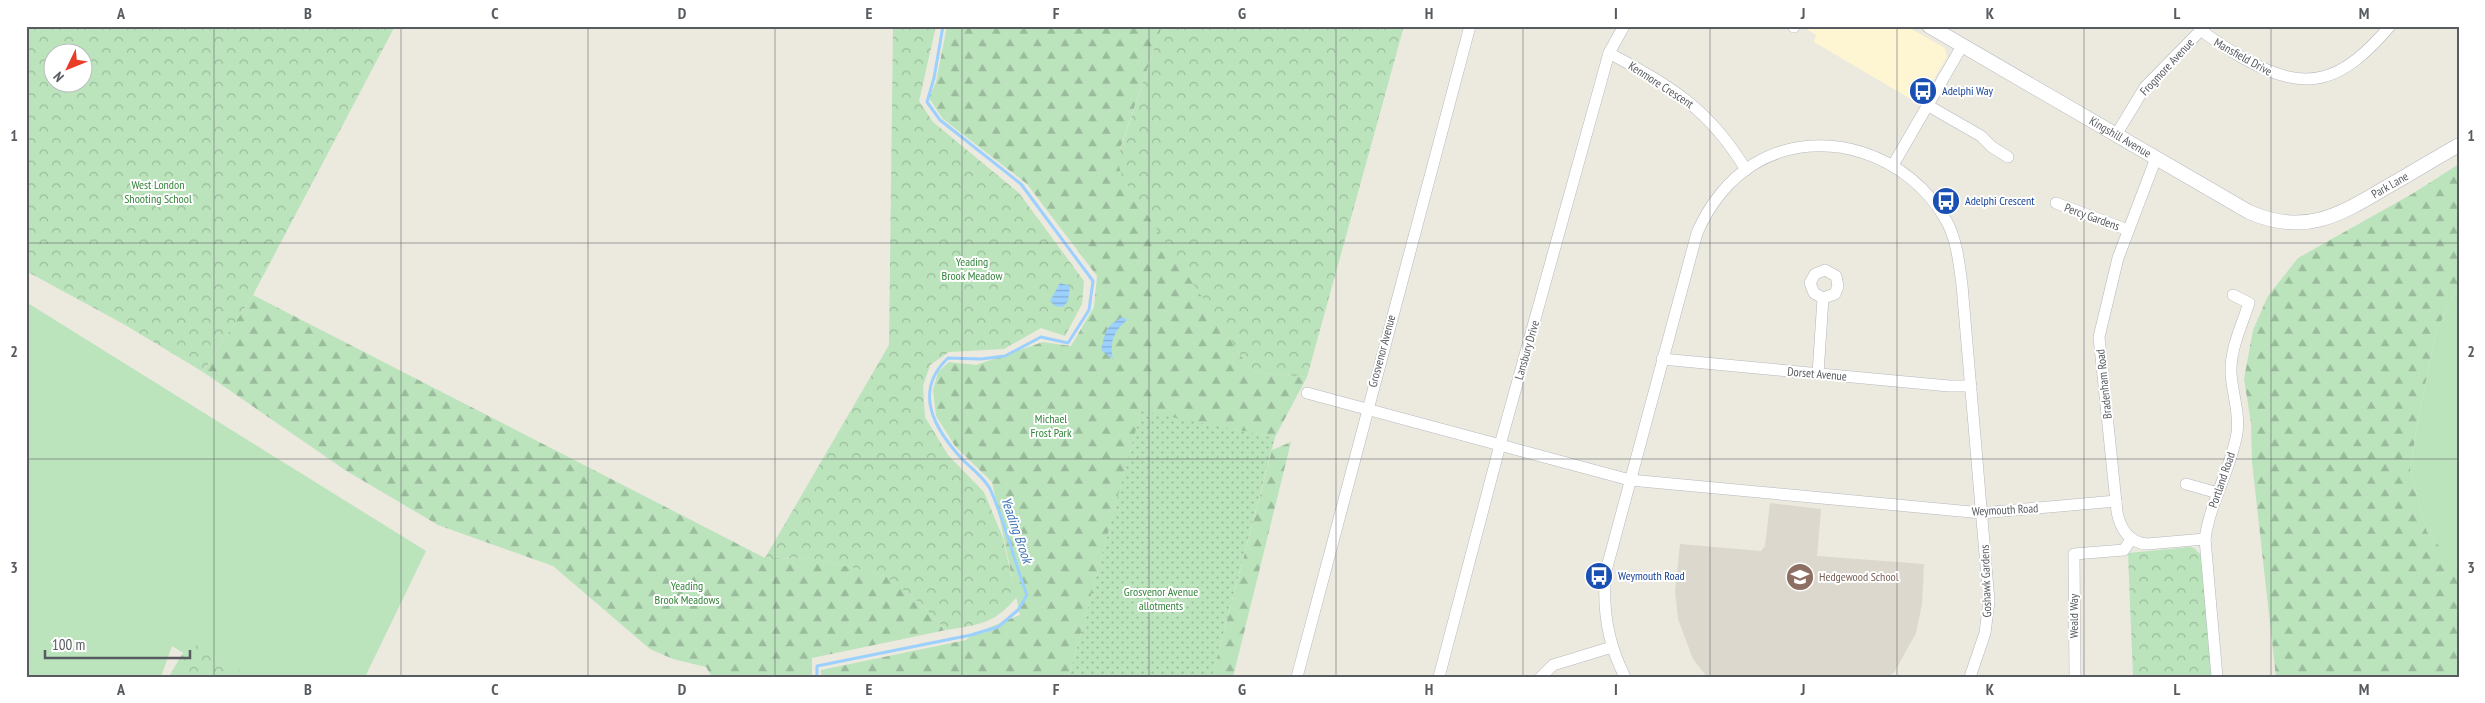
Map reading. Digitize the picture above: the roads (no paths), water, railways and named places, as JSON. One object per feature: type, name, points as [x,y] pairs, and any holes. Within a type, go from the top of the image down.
[{"type":"street","name":"Grosvenor Avenue","points":[[1297,677],[1366,409],[1470,26]]},
{"type":"street","name":"Lansbury Drive","points":[[1439,677],[1500,445],[1609,53],[1624,26]]},
{"type":"street","name":"Kingshill Avenue","points":[[1929,26],[2261,217],[2290,223],[2320,221]]},
{"type":"street","name":"Mansfield Drive","points":[[2188,26],[2201,30],[2211,39],[2273,74],[2306,79],[2329,74],[2354,62],[2390,26]]},
{"type":"street","name":"Frogmore Avenue","points":[[2116,135],[2145,87],[2201,30]]},
{"type":"street","points":[[1893,165],[1962,46]]},
{"type":"street","name":"Kenmore Crescent","points":[[1609,53],[1661,82],[1694,105],[1720,131],[1746,170]]},
{"type":"street","points":[[1927,105],[1981,136],[1992,147],[2008,156]]},
{"type":"street","name":"Park Lane","points":[[2320,221],[2348,209],[2459,145]]},
{"type":"street","points":[[1624,677],[1612,646],[1607,622],[1604,585],[1608,560],[1699,228],[1722,192],[1746,170],[1773,154],[1810,146],[1859,150],[1893,165],[1912,178],[1933,200],[1952,234],[1962,284],[1982,513]]},
{"type":"street","name":"Bradenham Road","points":[[2131,539],[2120,524],[2116,501],[2099,336],[2108,291],[2128,230],[2156,158]]},
{"type":"street","name":"Percy Gardens","points":[[2056,203],[2128,230]]},
{"type":"street","name":"Portland Road","points":[[2217,677],[2205,539],[2237,434],[2238,419],[2232,364],[2236,342],[2250,303],[2233,295]]},
{"type":"street","points":[[1818,374],[1823,298]]},
{"type":"street","name":"Dorset Avenue","points":[[1662,360],[1948,386],[1971,386]]},
{"type":"street","name":"Weymouth Road","points":[[1307,393],[1630,480],[1982,513],[2116,501]]},
{"type":"street","points":[[2186,484],[2218,493]]},
{"type":"street","name":"Goshawk Gardens","points":[[1970,677],[1980,654],[1988,618],[1989,585],[1982,513]]},
{"type":"street","points":[[2131,539],[2147,544],[2205,539]]},
{"type":"street","name":"Weald Way","points":[[2075,677],[2074,554],[2124,550],[2131,539]]},
{"type":"street","points":[[1541,677],[1552,665],[1612,646]]},
{"type":"water","points":[[1060,283],[1070,286],[1068,301],[1063,307],[1055,306],[1050,301]]},
{"type":"water","points":[[1123,317],[1127,320],[1119,328],[1112,342],[1113,359],[1101,350],[1109,326]]},
{"type":"waterway","name":"Yeading Brook","points":[[817,677],[817,666],[971,635],[998,627],[1018,610],[1027,595],[991,491],[986,482],[953,448],[936,424],[930,397],[931,384],[937,371],[948,358],[981,359],[1005,356],[1041,337],[1068,343],[1089,310],[1093,281],[1021,184],[940,120],[927,102],[934,78],[943,26]]},
{"type":"place","name":"Adelphi Way","points":[[1923,91]]},
{"type":"place","name":"Adelphi Crescent","points":[[1946,201]]},
{"type":"place","name":"Weymouth Road","points":[[1599,576]]},
{"type":"place","name":"Hedgewood School","points":[[1800,577]]},
{"type":"park label","name":"West London Shooting School","points":[[158,192]]},
{"type":"park label","name":"Yeading Brook Meadow","points":[[972,269]]},
{"type":"park label","name":"Michael Frost Park","points":[[1051,426]]},
{"type":"park label","name":"Yeading Brook Meadows","points":[[687,593]]},
{"type":"park label","name":"Grosvenor Avenue allotments","points":[[1161,599]]}]
